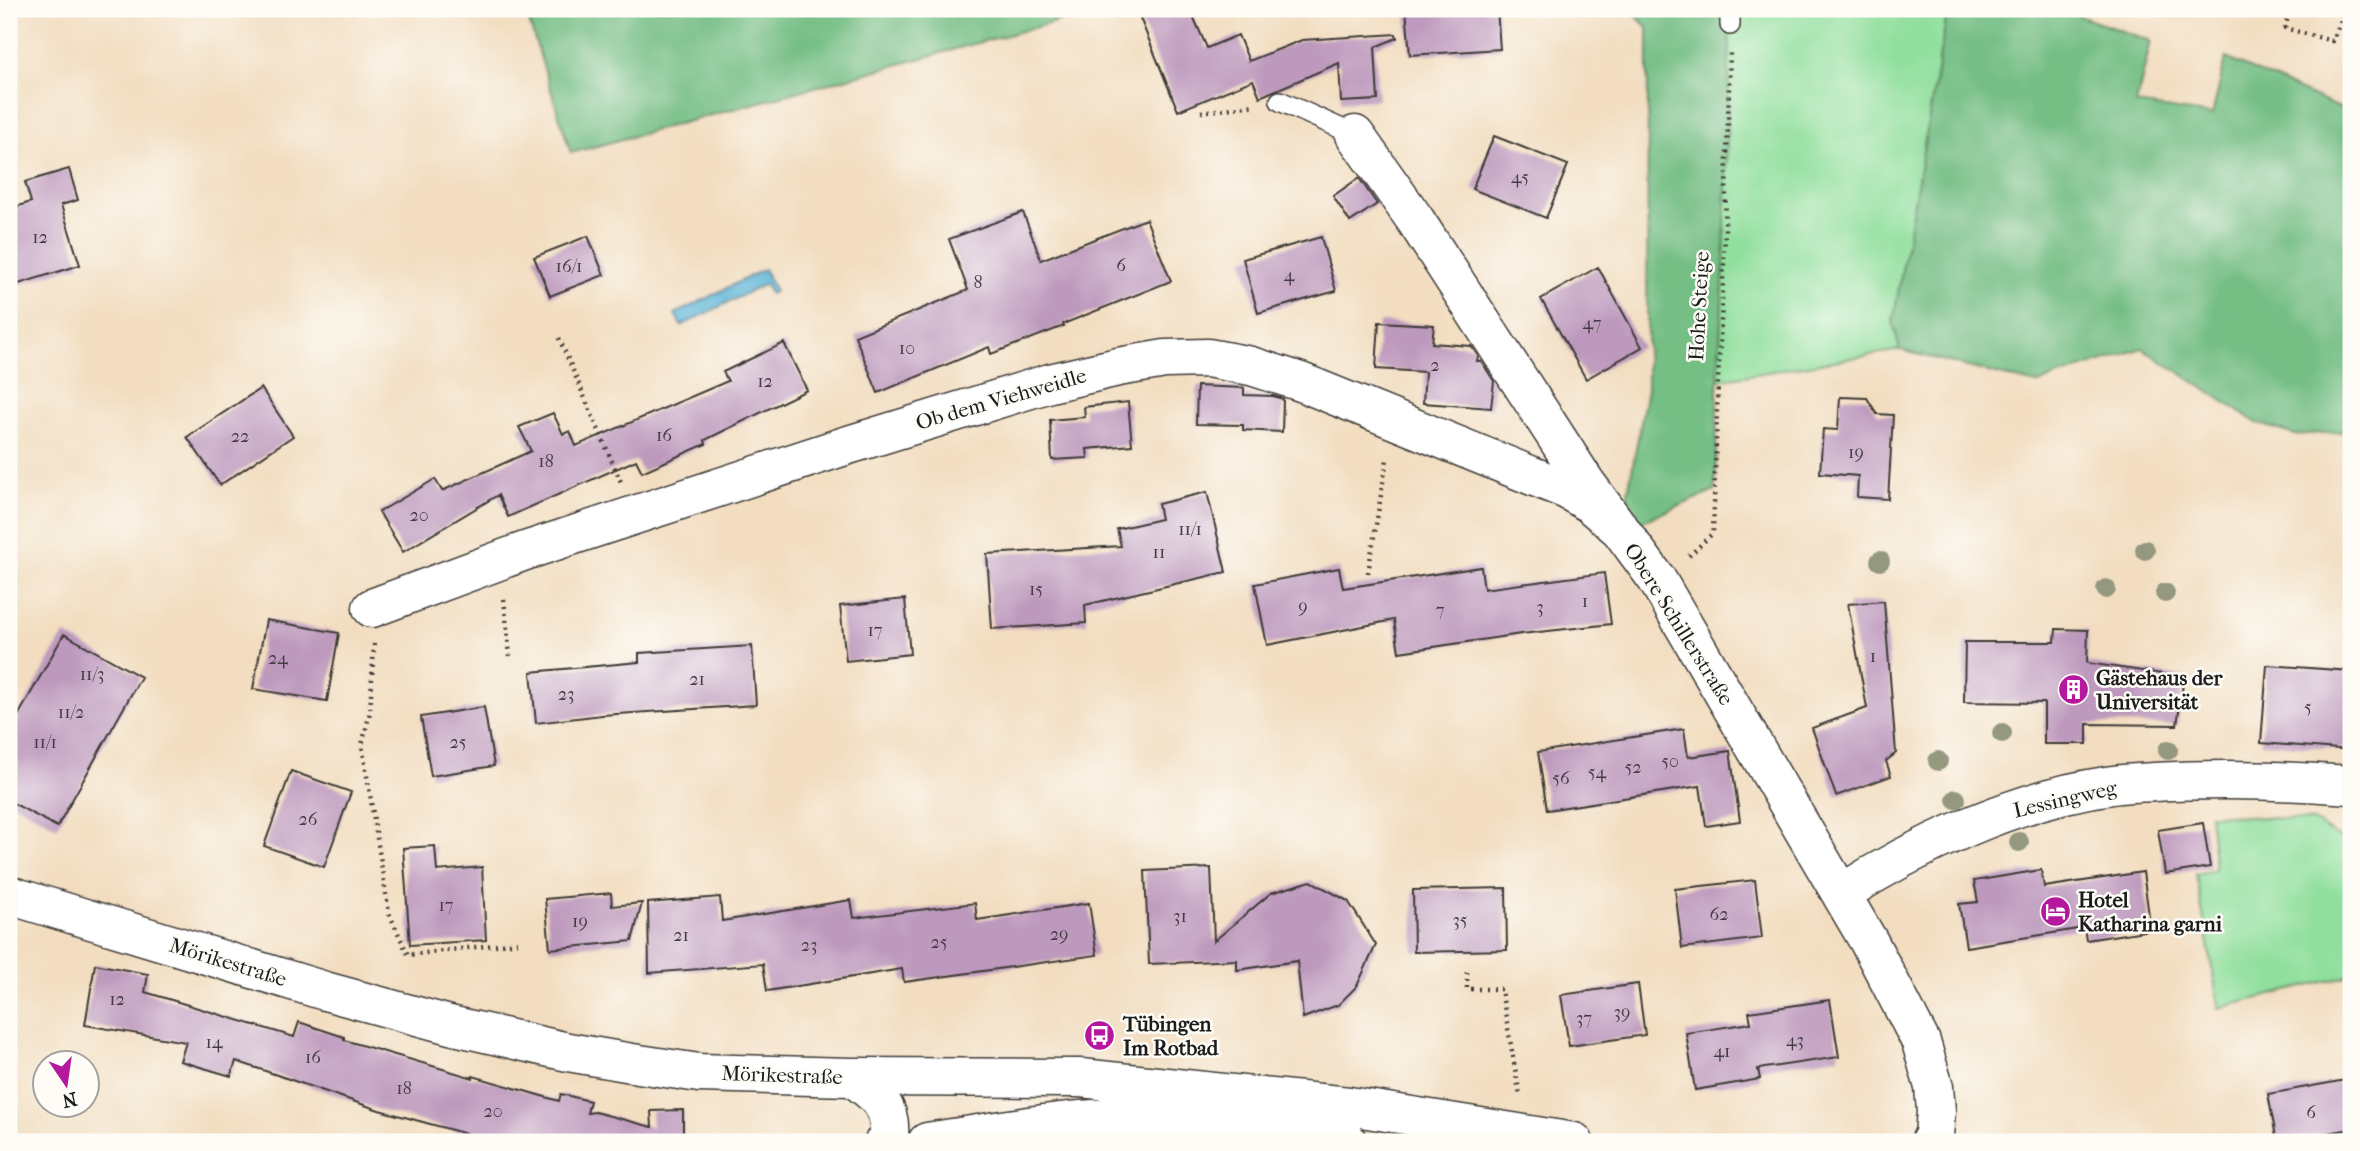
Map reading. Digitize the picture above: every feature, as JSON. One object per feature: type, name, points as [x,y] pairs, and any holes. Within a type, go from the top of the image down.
[{"type":"street","name":"Obere Schillerstraße","points":[[1355,135],[1423,233],[1586,483],[1656,578],[1869,942],[1921,1042],[1934,1087],[1936,1111],[1934,1135],[1930,1142]]},
{"type":"street","name":"Ob dem Viehweidle","points":[[372,608],[500,559],[980,403],[1050,383],[1165,359],[1208,358],[1251,366],[1301,382],[1567,490],[1605,515],[1621,530]]},
{"type":"street","name":"Lessingweg","points":[[1841,894],[1873,873],[1989,818],[2045,800],[2106,786],[2184,780],[2270,779],[2351,785]]},
{"type":"street","name":"Mörikestraße","points":[[9,895],[325,991],[450,1025],[568,1052],[699,1073],[1081,1078],[1348,1142]]},
{"type":"street","points":[[852,1077],[882,1102],[891,1121],[889,1137],[884,1142]]},
{"type":"street","name":"Mörikestraße","points":[[1256,1122],[1349,1106],[1574,1142]]},
{"type":"street","points":[[927,1142],[1055,1123],[1113,1118],[1256,1122]]},
{"type":"lane","points":[[1280,101],[1355,135]]},
{"type":"path","points":[[2289,13],[2285,28],[2332,41],[2346,9]]},
{"type":"path","name":"Hohe Steige","points":[[1656,578],[1690,555],[1713,533],[1730,17]]},
{"type":"path","points":[[1201,112],[1280,101]]},
{"type":"path","points":[[9,170],[12,180]]},
{"type":"path","points":[[559,338],[635,514]]},
{"type":"path","points":[[1368,573],[1394,420]]},
{"type":"path","points":[[500,559],[510,656]]},
{"type":"path","points":[[372,608],[374,642],[370,712],[362,745],[388,913],[408,954],[520,942]]},
{"type":"path","points":[[1467,972],[1467,989],[1502,989],[1529,1134]]},
{"type":"green space","points":[[525,9],[1103,9],[571,153]]},
{"type":"green space","points":[[1629,9],[1730,9],[1730,25],[1715,491],[1621,530],[1647,389],[1648,28]]},
{"type":"green space","points":[[1730,9],[1948,9],[1893,322],[1900,350],[1718,380],[1724,262]]},
{"type":"green space","points":[[1948,9],[2059,9],[2151,41],[2136,104],[2212,115],[2226,58],[2351,113],[2351,431],[2295,435],[2257,423],[2142,348],[2036,384],[1900,350],[1893,322]]},
{"type":"green space","points":[[2209,814],[2313,821],[2351,845],[2351,975],[2219,1008],[2196,874],[2215,870]]},
{"type":"water","points":[[764,269],[775,291],[770,294],[765,284],[681,326],[675,314]]},
{"type":"building","points":[[1163,9],[1190,9],[1207,48],[1238,35],[1249,61],[1302,40],[1396,34],[1397,38],[1375,47],[1378,100],[1341,102],[1339,63],[1260,97],[1253,80],[1178,111],[1140,18]]},
{"type":"building","points":[[1406,9],[1497,9],[1500,49],[1410,55]]},
{"type":"building","points":[[1494,136],[1568,165],[1546,218],[1472,189]]},
{"type":"building","points":[[69,169],[78,200],[61,205],[80,265],[9,287],[9,209],[31,202],[25,182]]},
{"type":"building","points":[[1359,178],[1377,204],[1350,222],[1333,196]]},
{"type":"building","points":[[1023,212],[1041,260],[1146,219],[1171,281],[991,354],[989,347],[878,393],[855,336],[968,290],[949,239]]},
{"type":"building","points":[[588,236],[604,275],[550,296],[534,257]]},
{"type":"building","points":[[1321,237],[1336,291],[1258,313],[1243,259]]},
{"type":"building","points":[[1598,267],[1642,347],[1586,379],[1541,299]]},
{"type":"building","points":[[1379,322],[1434,325],[1432,343],[1471,346],[1478,356],[1477,361],[1481,361],[1494,381],[1491,408],[1423,403],[1425,372],[1376,369]]},
{"type":"building","points":[[784,343],[807,390],[705,440],[706,444],[642,472],[636,460],[508,517],[498,495],[403,552],[379,512],[435,479],[442,491],[531,451],[519,427],[553,413],[563,434],[570,431],[576,446],[728,381],[723,372]]},
{"type":"building","points":[[1197,386],[1244,388],[1244,395],[1283,399],[1282,432],[1243,430],[1243,425],[1196,424]]},
{"type":"building","points":[[261,388],[293,436],[220,485],[187,437]]},
{"type":"building","points":[[1840,397],[1867,398],[1877,414],[1893,415],[1888,499],[1857,497],[1858,476],[1820,473],[1823,429],[1838,430]]},
{"type":"building","points":[[1128,402],[1132,445],[1087,449],[1088,458],[1052,460],[1050,420],[1085,417],[1084,407]]},
{"type":"building","points":[[1207,492],[1226,572],[1085,605],[1086,623],[992,629],[987,554],[1121,546],[1117,529],[1161,519],[1158,504]]},
{"type":"building","points":[[1481,567],[1484,589],[1604,573],[1611,624],[1399,652],[1394,620],[1267,645],[1255,584],[1339,568],[1343,588]]},
{"type":"building","points":[[905,599],[910,654],[846,661],[840,606]]},
{"type":"building","points":[[1884,601],[1896,753],[1886,761],[1891,776],[1836,796],[1812,728],[1867,708],[1848,604]]},
{"type":"building","points":[[266,620],[339,633],[327,701],[253,689]]},
{"type":"building","name":"Gästehaus der Universität","points":[[2056,629],[2088,630],[2087,663],[2184,677],[2177,725],[2087,724],[2087,744],[2044,744],[2044,703],[1964,702],[1965,642],[2055,642]]},
{"type":"building","points":[[64,634],[141,677],[57,827],[9,801],[9,732]]},
{"type":"building","points":[[752,646],[756,705],[602,715],[536,723],[531,672],[639,662],[639,653]]},
{"type":"building","points":[[2267,665],[2351,671],[2351,750],[2261,743]]},
{"type":"building","points":[[484,707],[494,766],[431,776],[421,717]]},
{"type":"building","points":[[1684,729],[1688,757],[1730,751],[1740,821],[1706,826],[1700,786],[1547,810],[1538,752]]},
{"type":"building","points":[[291,771],[351,792],[324,867],[264,846]]},
{"type":"building","points":[[2203,823],[2210,867],[2165,874],[2158,830]]},
{"type":"building","points":[[435,846],[437,871],[482,867],[486,940],[410,945],[403,848]]},
{"type":"building","points":[[1211,868],[1214,941],[1271,893],[1311,881],[1348,901],[1376,945],[1357,986],[1338,1005],[1303,1018],[1297,961],[1237,970],[1237,960],[1149,964],[1145,871]]},
{"type":"building","name":"Hotel Katharina garni","points":[[2041,870],[2044,887],[2143,872],[2151,930],[2086,940],[2084,928],[1966,947],[1959,904],[1978,902],[1974,881]]},
{"type":"building","points":[[1755,880],[1762,938],[1682,948],[1675,889]]},
{"type":"building","points":[[1506,888],[1507,950],[1414,952],[1413,890]]},
{"type":"building","points":[[611,893],[612,906],[642,903],[632,941],[550,949],[545,899]]},
{"type":"building","points":[[720,897],[722,921],[851,900],[854,918],[975,903],[977,920],[1089,903],[1097,955],[904,982],[902,969],[767,991],[763,964],[649,973],[648,903]]},
{"type":"building","points":[[95,964],[148,974],[145,992],[294,1037],[299,1022],[344,1037],[344,1040],[473,1078],[559,1101],[561,1094],[590,1101],[587,1113],[595,1112],[652,1127],[651,1111],[683,1110],[683,1142],[496,1142],[379,1110],[236,1061],[231,1076],[180,1061],[186,1042],[85,1025]]},
{"type":"building","points":[[1638,984],[1645,1035],[1569,1046],[1561,995]]},
{"type":"building","points":[[1830,1000],[1839,1057],[1758,1069],[1760,1079],[1695,1090],[1686,1033],[1751,1023],[1749,1012]]},
{"type":"building","points":[[2351,1079],[2351,1129],[2277,1142],[2268,1094]]},
{"type":"place","name":"Gästehaus der Universität","points":[[2073,690]]},
{"type":"place","name":"Hotel Katharina garni","points":[[2055,912]]},
{"type":"place","name":"Tübingen Im Rotbad","points":[[1100,1036]]}]
